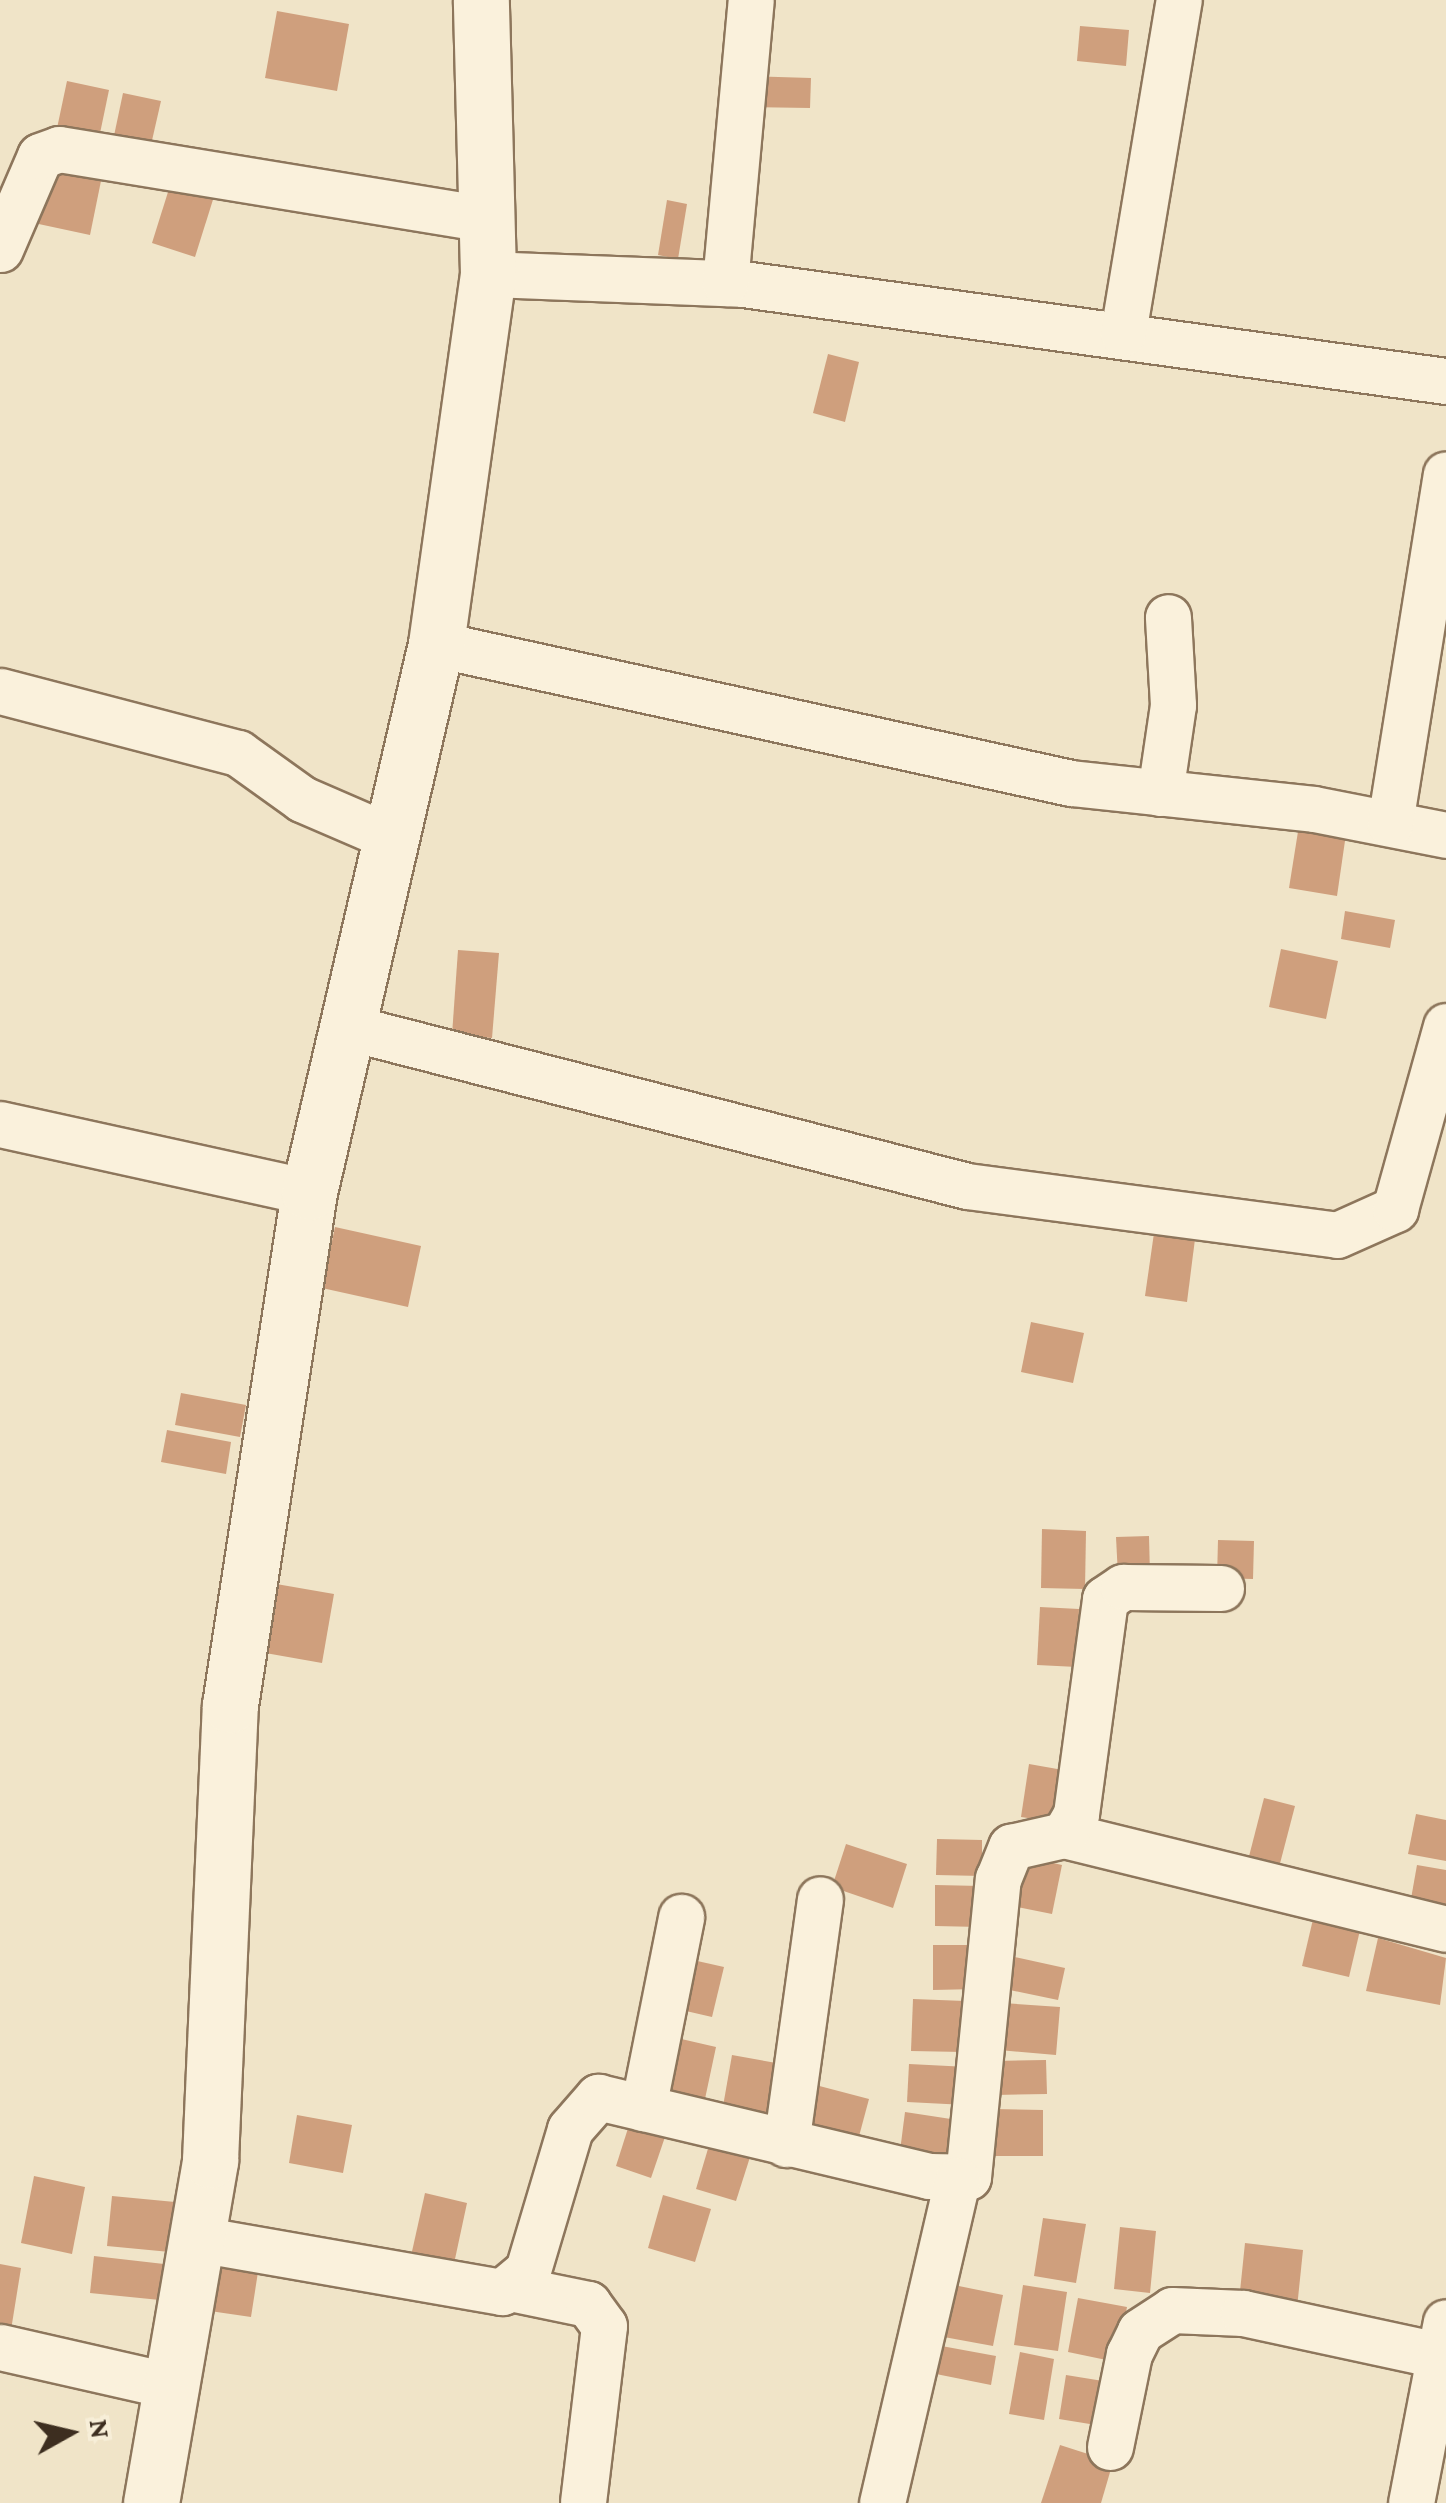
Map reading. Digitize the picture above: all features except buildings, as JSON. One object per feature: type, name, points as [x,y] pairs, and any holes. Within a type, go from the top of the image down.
[{"type":"street","points":[[151,2503],[176,2387],[210,2160],[230,1705],[309,1192],[436,644],[488,274],[480,0]]},
{"type":"street","points":[[726,283],[750,0]]},
{"type":"street","points":[[1123,332],[1179,0]]},
{"type":"street","points":[[0,249],[40,156],[59,149],[486,219]]},
{"type":"street","points":[[488,274],[726,283],[964,320],[1123,332],[1446,381]]},
{"type":"street","points":[[1390,822],[1444,496]]},
{"type":"street","points":[[1160,792],[1173,705],[1168,617]]},
{"type":"street","points":[[436,644],[1072,783],[1390,822],[1446,835]]},
{"type":"street","points":[[0,691],[238,753],[316,807],[392,838]]},
{"type":"street","points":[[347,1027],[967,1186],[1337,1236],[1395,1209],[1446,1026]]},
{"type":"street","points":[[0,1124],[309,1192]]},
{"type":"street","points":[[1064,1835],[1088,1764],[1105,1599],[1123,1587],[1222,1588]]},
{"type":"street","points":[[882,2503],[957,2180],[976,2163],[1004,1855],[1064,1835],[1446,1930]]},
{"type":"street","points":[[786,2144],[820,1899]]},
{"type":"street","points":[[644,2108],[680,1917]]},
{"type":"street","points":[[510,2288],[528,2270],[583,2105],[598,2098],[957,2180]]},
{"type":"street","points":[[198,2239],[588,2304],[604,2326],[584,2502]]},
{"type":"street","points":[[1110,2447],[1128,2354],[1140,2331],[1172,2310],[1243,2312],[1444,2339],[1411,2503]]},
{"type":"street","points":[[0,2347],[176,2387]]}]
